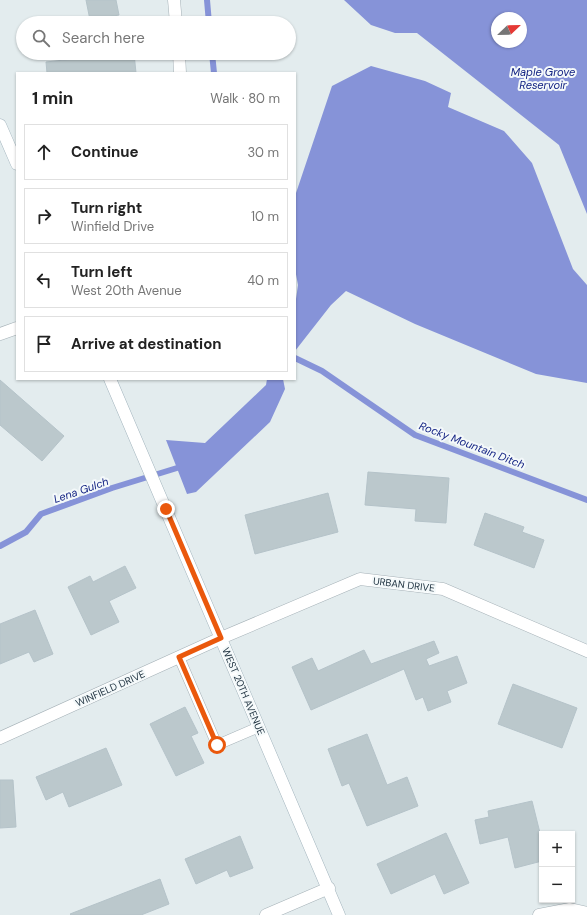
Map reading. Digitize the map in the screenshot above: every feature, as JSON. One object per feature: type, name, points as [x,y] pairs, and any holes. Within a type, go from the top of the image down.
[{"type":"street","points":[[174,0],[175,16]]},
{"type":"street","points":[[179,60],[180,72]]},
{"type":"street","points":[[0,125],[16,162]]},
{"type":"street","points":[[0,334],[16,328]]},
{"type":"street","name":"WEST 20TH AVENUE","points":[[110,380],[329,888],[339,915]]},
{"type":"street","name":"URBAN DRIVE","points":[[221,638],[360,579],[443,589],[587,651]]},
{"type":"street","name":"WINFIELD DRIVE","points":[[0,738],[221,638]]},
{"type":"street","points":[[266,915],[329,888]]},
{"type":"street","points":[[539,915],[570,910],[587,913]]},
{"type":"lane","points":[[179,657],[217,745],[259,727]]},
{"type":"water","name":"Maple Grove Reservoir","points":[[344,0],[587,0],[587,214],[559,145],[417,33],[395,33],[371,25]]},
{"type":"water","points":[[371,66],[425,81],[451,93],[448,107],[504,131],[532,163],[573,269],[587,285],[587,383],[536,374],[415,324],[346,291],[331,305],[296,350],[296,299],[298,285],[296,274],[296,193],[332,86]]},
{"type":"water","points":[[267,380],[283,380],[285,389],[270,422],[196,492],[187,494],[166,440],[205,443],[266,385]]},
{"type":"building","points":[[86,0],[116,0],[119,15],[89,16]]},
{"type":"building","points":[[64,60],[135,60],[136,72],[47,72],[46,62]]},
{"type":"building","points":[[0,380],[64,436],[42,461],[0,425]]},
{"type":"building","points":[[368,472],[449,478],[446,523],[415,521],[416,509],[365,505]]},
{"type":"building","points":[[328,493],[338,532],[255,554],[245,515]]},
{"type":"building","points":[[485,513],[524,527],[522,532],[544,540],[534,568],[474,545]]},
{"type":"building","points":[[125,566],[136,588],[109,601],[119,622],[91,635],[68,587],[90,576],[93,582]]},
{"type":"building","points":[[35,610],[53,654],[34,662],[29,652],[0,664],[0,624]]},
{"type":"building","points":[[434,641],[439,653],[426,659],[429,666],[457,656],[467,683],[447,691],[451,702],[428,711],[423,697],[416,700],[404,669],[311,710],[292,667],[312,658],[318,671],[364,650],[371,664]]},
{"type":"building","points":[[513,684],[577,708],[562,748],[498,724]]},
{"type":"building","points":[[185,707],[198,733],[191,736],[204,763],[176,776],[150,724]]},
{"type":"building","points":[[367,734],[387,785],[407,777],[418,806],[367,826],[349,783],[342,786],[328,749]]},
{"type":"building","points":[[106,748],[122,785],[69,807],[63,792],[46,800],[36,777]]},
{"type":"building","points":[[0,780],[13,780],[16,827],[0,828]]},
{"type":"building","points":[[532,801],[540,831],[539,862],[515,868],[508,837],[480,844],[475,820],[489,817],[488,811]]},
{"type":"building","points":[[446,833],[469,883],[444,894],[435,874],[391,894],[377,864]]},
{"type":"building","points":[[240,836],[253,868],[230,877],[227,870],[196,884],[185,859]]},
{"type":"building","points":[[160,879],[169,904],[141,915],[70,914]]},
{"type":"waterway","name":"Rocky Mountain Ditch","points":[[207,0],[208,16]]},
{"type":"waterway","name":"Rocky Mountain Ditch","points":[[213,60],[214,72]]},
{"type":"waterway","name":"Rocky Mountain Ditch","points":[[296,358],[322,371],[415,435],[587,500]]},
{"type":"waterway","name":"Lena Gulch","points":[[0,546],[26,532],[41,514],[112,488],[177,468]]},
{"type":"route","points":[[166,509],[221,638],[179,657],[217,745]]}]
